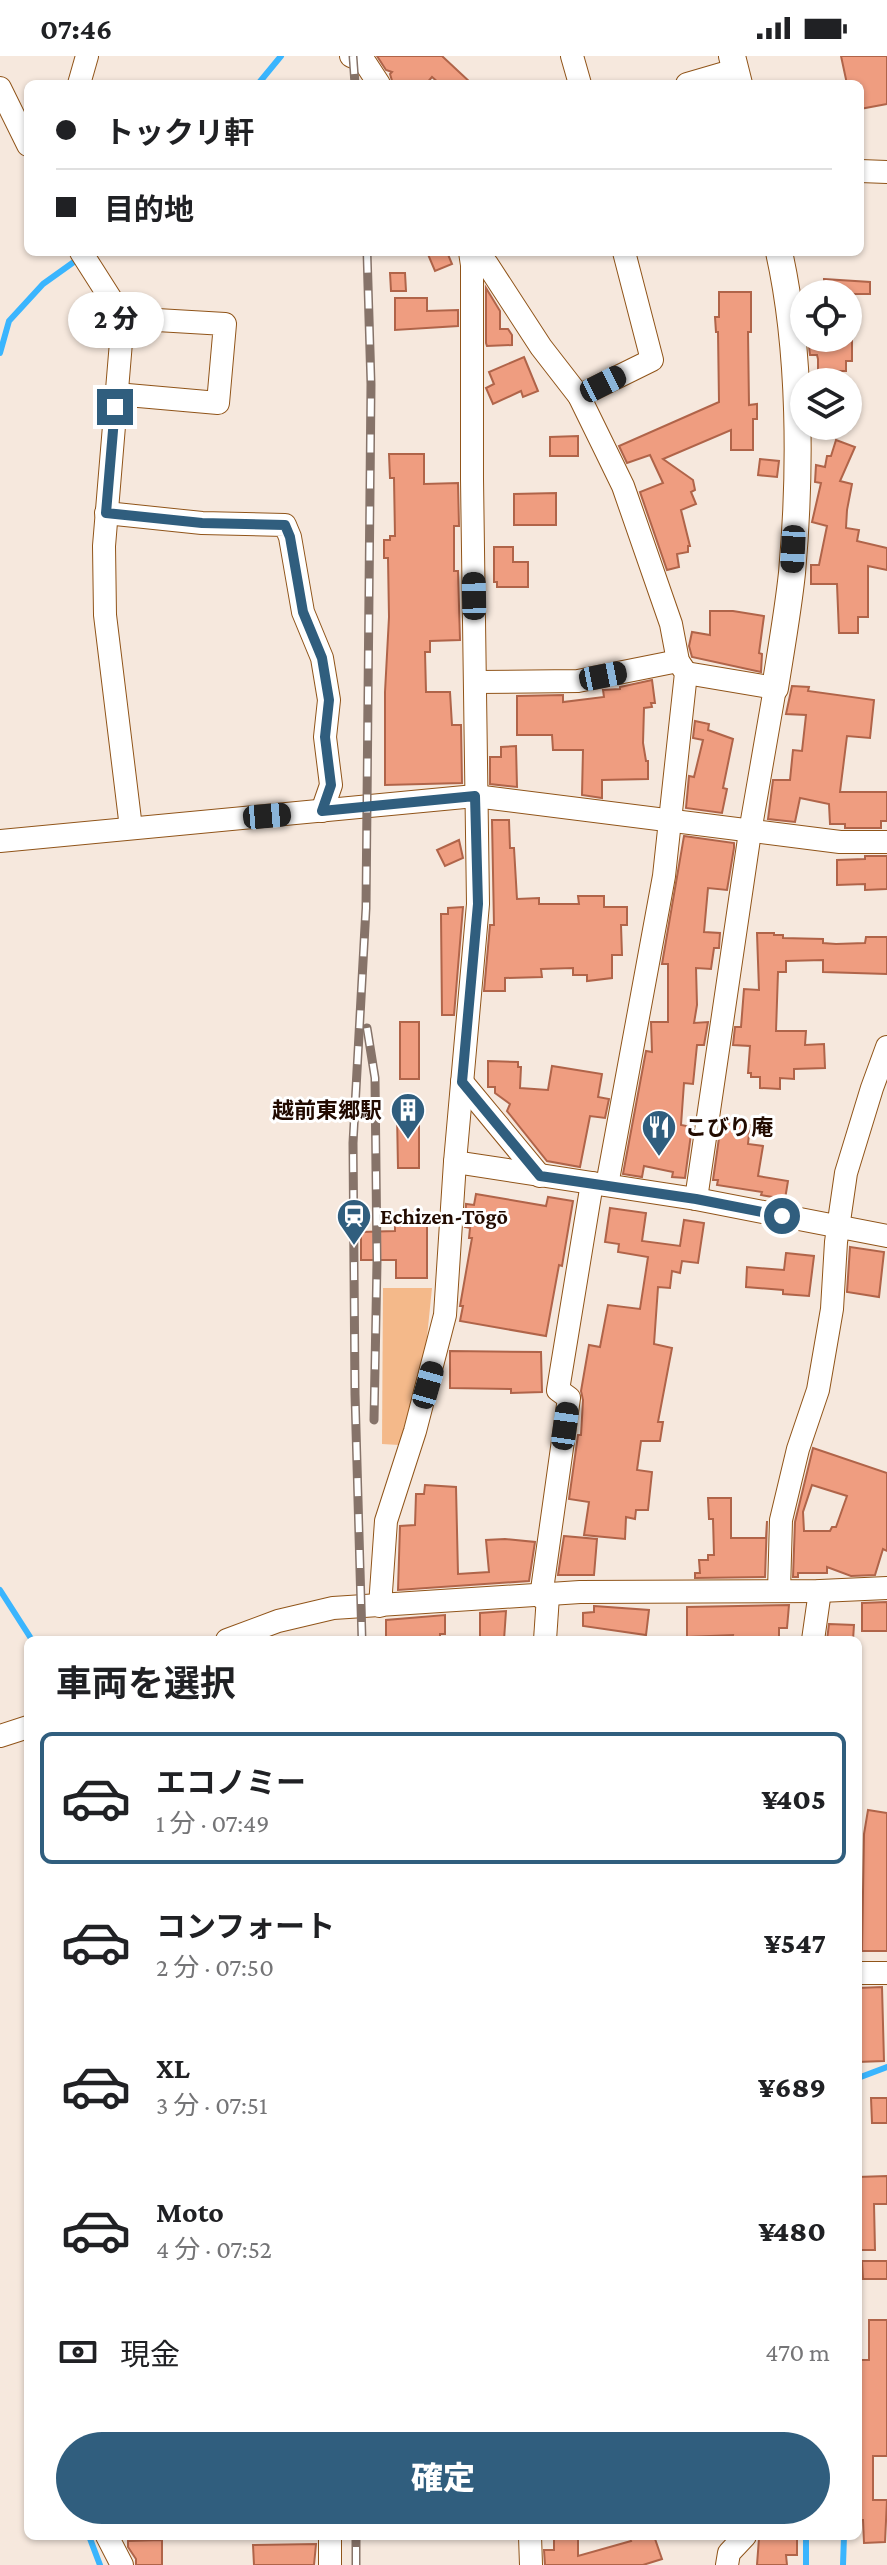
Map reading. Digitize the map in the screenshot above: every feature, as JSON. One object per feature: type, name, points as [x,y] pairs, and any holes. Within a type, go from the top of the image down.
[{"type":"street","points":[[80,80],[87,56]]},
{"type":"street","points":[[351,56],[364,61],[376,80]]},
{"type":"street","points":[[572,56],[579,80]]},
{"type":"street","points":[[701,80],[735,70]]},
{"type":"street","points":[[0,88],[24,137]]},
{"type":"street","points":[[864,171],[887,172]]},
{"type":"street","points":[[579,396],[652,360],[625,256]]},
{"type":"street","points":[[696,1199],[792,574],[797,473],[794,361],[788,292],[780,256]]},
{"type":"street","points":[[84,257],[123,318],[106,513],[105,615],[131,828]]},
{"type":"street","points":[[380,1606],[386,1521],[415,1431],[445,1315],[478,904],[471,259],[487,264],[541,347],[579,396],[623,486],[671,624],[682,667],[664,876],[558,1390],[569,1398],[544,1596],[545,1636]]},
{"type":"street","points":[[116,394],[218,403],[225,324],[123,318]]},
{"type":"street","points":[[106,513],[202,523],[285,525],[290,537],[303,612],[322,658],[329,700],[325,737],[331,785],[322,811]]},
{"type":"street","points":[[476,682],[578,681],[682,667],[775,688]]},
{"type":"street","points":[[0,841],[475,796],[750,832],[840,842],[887,842]]},
{"type":"street","points":[[779,1591],[781,1520],[798,1449],[818,1390],[832,1309],[846,1173],[887,1047]]},
{"type":"street","points":[[462,1082],[540,1176]]},
{"type":"street","points":[[455,1162],[696,1199],[887,1236]]},
{"type":"street","points":[[248,1636],[279,1630],[333,1608],[580,1592],[887,1588]]},
{"type":"street","points":[[814,1636],[820,1591]]},
{"type":"street","points":[[0,1736],[24,1728]]},
{"type":"street","points":[[862,1973],[887,1973]]},
{"type":"street","points":[[109,2540],[122,2565]]},
{"type":"street","points":[[330,2540],[330,2565]]},
{"type":"street","points":[[530,2540],[531,2565]]},
{"type":"street","points":[[727,2565],[729,2553],[741,2540]]},
{"type":"shaded area","points":[[383,1288],[432,1288],[426,1347],[399,1445],[382,1444]]},
{"type":"building","points":[[377,56],[442,56],[468,80],[435,80],[432,77],[429,80],[392,80],[392,72],[386,70]]},
{"type":"building","points":[[841,56],[887,56],[887,104],[864,108],[864,80],[846,80]]},
{"type":"building","points":[[429,256],[449,256],[452,264],[435,271]]},
{"type":"building","points":[[390,273],[405,273],[406,291],[391,291]]},
{"type":"building","points":[[862,281],[870,282],[870,294],[862,294]]},
{"type":"building","points":[[486,288],[500,311],[500,329],[508,329],[512,335],[512,345],[487,346]]},
{"type":"building","points":[[719,292],[751,292],[749,405],[757,404],[757,419],[753,419],[753,450],[731,450],[731,430],[663,459],[693,480],[695,490],[691,492],[696,504],[681,510],[690,546],[688,552],[677,554],[679,567],[667,570],[640,492],[663,483],[650,455],[627,463],[619,446],[719,402],[715,317],[719,317]]},
{"type":"building","points":[[395,298],[427,298],[427,311],[458,310],[458,326],[395,330]]},
{"type":"building","points":[[810,352],[852,352],[852,361],[846,361],[846,368],[818,368],[817,355],[810,355]]},
{"type":"building","points":[[524,357],[538,391],[523,397],[521,391],[493,404],[486,388],[494,384],[489,372]]},
{"type":"building","points":[[578,436],[578,456],[550,456],[550,437]]},
{"type":"building","points":[[836,440],[855,447],[840,481],[852,484],[846,528],[859,530],[857,541],[887,548],[887,570],[868,566],[868,617],[858,617],[858,633],[839,633],[837,584],[811,584],[811,565],[819,565],[827,526],[812,522],[821,483],[815,482],[816,465],[825,467],[827,456],[831,456]]},
{"type":"building","points":[[389,454],[424,454],[424,484],[458,483],[459,526],[454,526],[454,571],[458,571],[460,640],[430,641],[430,652],[425,652],[426,692],[450,692],[452,725],[461,725],[462,783],[385,785],[389,617],[388,558],[384,558],[384,540],[395,536],[394,478],[390,478]]},
{"type":"building","points":[[760,459],[779,461],[777,477],[758,475]]},
{"type":"building","points":[[556,493],[556,525],[514,525],[514,494]]},
{"type":"building","points":[[494,547],[513,547],[513,562],[528,562],[528,587],[497,587],[497,582],[494,582]]},
{"type":"building","points":[[710,611],[764,616],[759,653],[762,654],[761,672],[692,657],[689,646],[692,632],[710,635]]},
{"type":"building","points":[[652,680],[655,703],[651,703],[652,707],[644,708],[643,743],[648,761],[648,779],[602,780],[602,798],[582,795],[583,750],[553,750],[552,735],[517,735],[517,696],[563,695],[563,702],[604,697],[603,690],[620,689]]},
{"type":"building","points":[[792,686],[874,700],[870,738],[847,736],[840,792],[887,792],[887,821],[881,821],[881,828],[845,828],[845,824],[830,824],[829,804],[800,798],[795,822],[768,819],[773,780],[790,780],[793,750],[802,751],[806,715],[786,714]]},
{"type":"building","points":[[695,721],[709,724],[708,730],[733,739],[723,788],[727,789],[722,813],[686,808],[689,776],[694,777],[703,740],[693,738]]},
{"type":"building","points":[[516,746],[517,787],[490,784],[490,757],[501,757],[501,747]]},
{"type":"building","points":[[492,820],[509,820],[517,899],[539,898],[539,904],[579,904],[578,896],[604,896],[604,907],[627,907],[627,925],[621,925],[622,955],[612,955],[612,978],[587,981],[587,975],[573,975],[573,968],[541,969],[542,977],[505,978],[505,991],[484,991],[490,925],[494,925]]},
{"type":"building","points":[[684,836],[734,843],[734,848],[727,890],[708,888],[704,932],[720,933],[719,948],[714,948],[711,969],[696,968],[694,1023],[708,1022],[704,1045],[697,1045],[693,1084],[684,1083],[681,1125],[692,1127],[685,1178],[672,1177],[673,1172],[644,1166],[642,1177],[623,1174],[646,1051],[652,1052],[651,1022],[668,1022],[668,964],[662,964]]},
{"type":"building","points":[[459,840],[463,858],[445,866],[437,850]]},
{"type":"building","points":[[865,856],[887,856],[887,889],[865,890],[865,884],[837,885],[837,860],[865,859]]},
{"type":"building","points":[[463,907],[454,1015],[442,1015],[441,914],[448,914],[448,908]]},
{"type":"building","points":[[757,933],[774,933],[783,935],[783,938],[823,939],[823,943],[836,944],[865,943],[866,937],[887,937],[887,974],[823,972],[823,960],[786,961],[786,972],[778,972],[776,1031],[806,1031],[805,1045],[824,1044],[825,1068],[794,1069],[794,1079],[780,1078],[780,1089],[760,1088],[760,1077],[751,1077],[748,1073],[750,1046],[733,1045],[735,1027],[741,1027],[744,989],[759,990]]},
{"type":"building","points":[[400,1022],[419,1022],[419,1079],[400,1079]]},
{"type":"building","points":[[488,1061],[518,1062],[518,1067],[521,1067],[520,1088],[548,1090],[552,1066],[602,1074],[598,1097],[609,1099],[605,1118],[590,1116],[580,1167],[547,1161],[507,1111],[510,1104],[495,1093],[495,1087],[488,1087]]},
{"type":"building","name":"越前東郷駅","points":[[397,1114],[419,1114],[419,1168],[398,1168]]},
{"type":"building","points":[[724,1121],[750,1125],[748,1144],[763,1146],[758,1176],[788,1181],[785,1199],[717,1185],[718,1180],[713,1180]]},
{"type":"building","points":[[476,1194],[546,1206],[548,1197],[573,1201],[546,1336],[460,1321],[472,1238],[469,1238],[470,1228],[465,1227],[466,1204],[474,1205]]},
{"type":"building","points":[[610,1208],[646,1213],[642,1241],[680,1246],[684,1220],[704,1223],[698,1263],[682,1261],[680,1273],[672,1271],[670,1288],[658,1287],[654,1344],[672,1348],[658,1422],[663,1422],[660,1441],[641,1441],[637,1470],[652,1472],[648,1510],[636,1510],[635,1519],[626,1517],[625,1539],[584,1535],[589,1502],[569,1499],[578,1435],[581,1435],[581,1391],[589,1345],[600,1347],[608,1305],[640,1309],[648,1257],[618,1252],[619,1244],[605,1242]]},
{"type":"building","points":[[427,1212],[427,1278],[396,1278],[396,1260],[361,1260],[361,1232],[395,1231],[395,1213]]},
{"type":"building","points":[[850,1247],[884,1252],[879,1297],[847,1292]]},
{"type":"building","points":[[786,1253],[814,1256],[809,1296],[746,1287],[747,1267],[784,1270]]},
{"type":"building","points":[[450,1351],[541,1352],[542,1392],[450,1388]]},
{"type":"building","points":[[813,1448],[887,1473],[887,1551],[883,1549],[875,1575],[851,1576],[827,1567],[827,1573],[798,1573],[798,1577],[793,1577],[795,1522]],"holes":[[[812,1485],[847,1496],[836,1527],[830,1531],[804,1531],[803,1512]]]},
{"type":"building","points":[[425,1485],[456,1487],[458,1574],[489,1572],[486,1540],[535,1542],[529,1581],[398,1590],[400,1526],[415,1525],[416,1494],[424,1494]]},
{"type":"building","points":[[708,1498],[731,1498],[731,1538],[766,1538],[767,1521],[765,1577],[695,1578],[695,1573],[700,1573],[699,1560],[708,1560],[708,1555],[714,1555],[713,1519],[709,1519]]},
{"type":"building","points":[[564,1536],[597,1539],[594,1575],[558,1575]]},
{"type":"building","points":[[887,1602],[887,1631],[862,1631],[862,1603]]},
{"type":"building","points":[[789,1605],[787,1628],[779,1628],[779,1636],[687,1636],[687,1607]]},
{"type":"building","points":[[594,1606],[649,1610],[646,1635],[583,1626],[583,1613],[594,1612]]},
{"type":"building","points":[[506,1611],[504,1636],[480,1636],[480,1613]]},
{"type":"building","points":[[445,1615],[445,1634],[386,1636],[386,1620]]},
{"type":"building","points":[[829,1624],[854,1625],[853,1636],[828,1636]]},
{"type":"building","points":[[868,1810],[887,1813],[887,1951],[862,1951],[864,1834]]},
{"type":"building","points":[[882,1987],[884,2061],[862,2062],[862,1988]]},
{"type":"building","points":[[871,2098],[887,2098],[887,2123],[872,2123]]},
{"type":"building","points":[[887,2176],[887,2204],[874,2204],[875,2250],[862,2250],[862,2177]]},
{"type":"building","points":[[862,2261],[887,2261],[887,2279],[863,2279]]},
{"type":"building","points":[[869,2320],[887,2320],[887,2456],[873,2456],[873,2500],[887,2500],[885,2542],[864,2543],[862,2360],[869,2360]]},
{"type":"building","points":[[162,2540],[162,2565],[136,2565],[128,2541]]},
{"type":"building","points":[[554,2540],[578,2540],[578,2556],[631,2540],[655,2540],[662,2559],[643,2565],[545,2565],[544,2550],[554,2550]]},
{"type":"building","points":[[759,2540],[797,2540],[797,2555],[786,2555],[787,2565],[757,2565]]},
{"type":"building","points":[[316,2544],[314,2565],[254,2565],[253,2545]]},
{"type":"waterway","points":[[261,80],[281,56]]},
{"type":"waterway","points":[[0,353],[9,321],[43,284],[78,259]]},
{"type":"waterway","points":[[0,1590],[29,1636]]},
{"type":"waterway","points":[[862,2076],[887,2067]]},
{"type":"waterway","points":[[91,2540],[100,2565]]},
{"type":"waterway","points":[[806,2540],[806,2565]]},
{"type":"waterway","points":[[843,2565],[844,2540]]},
{"type":"railway","points":[[353,56],[355,80]]},
{"type":"railway","points":[[362,1636],[355,1394],[353,1143],[366,908],[371,384],[367,256]]},
{"type":"railway","points":[[367,1028],[375,1078],[377,1262],[374,1420]]},
{"type":"railway","points":[[356,2540],[356,2565]]},
{"type":"place","name":"越前東郷駅","points":[[408,1141]]},
{"type":"place","name":"こびり庵","points":[[659,1158]]},
{"type":"place","name":"Echizen-Tōgō","points":[[354,1247]]},
{"type":"route","points":[[115,407],[106,513],[202,523],[285,525],[290,537],[303,612],[322,658],[329,700],[325,737],[331,785],[322,811],[475,796],[478,904],[462,1082],[540,1176],[696,1199],[782,1216]]}]
